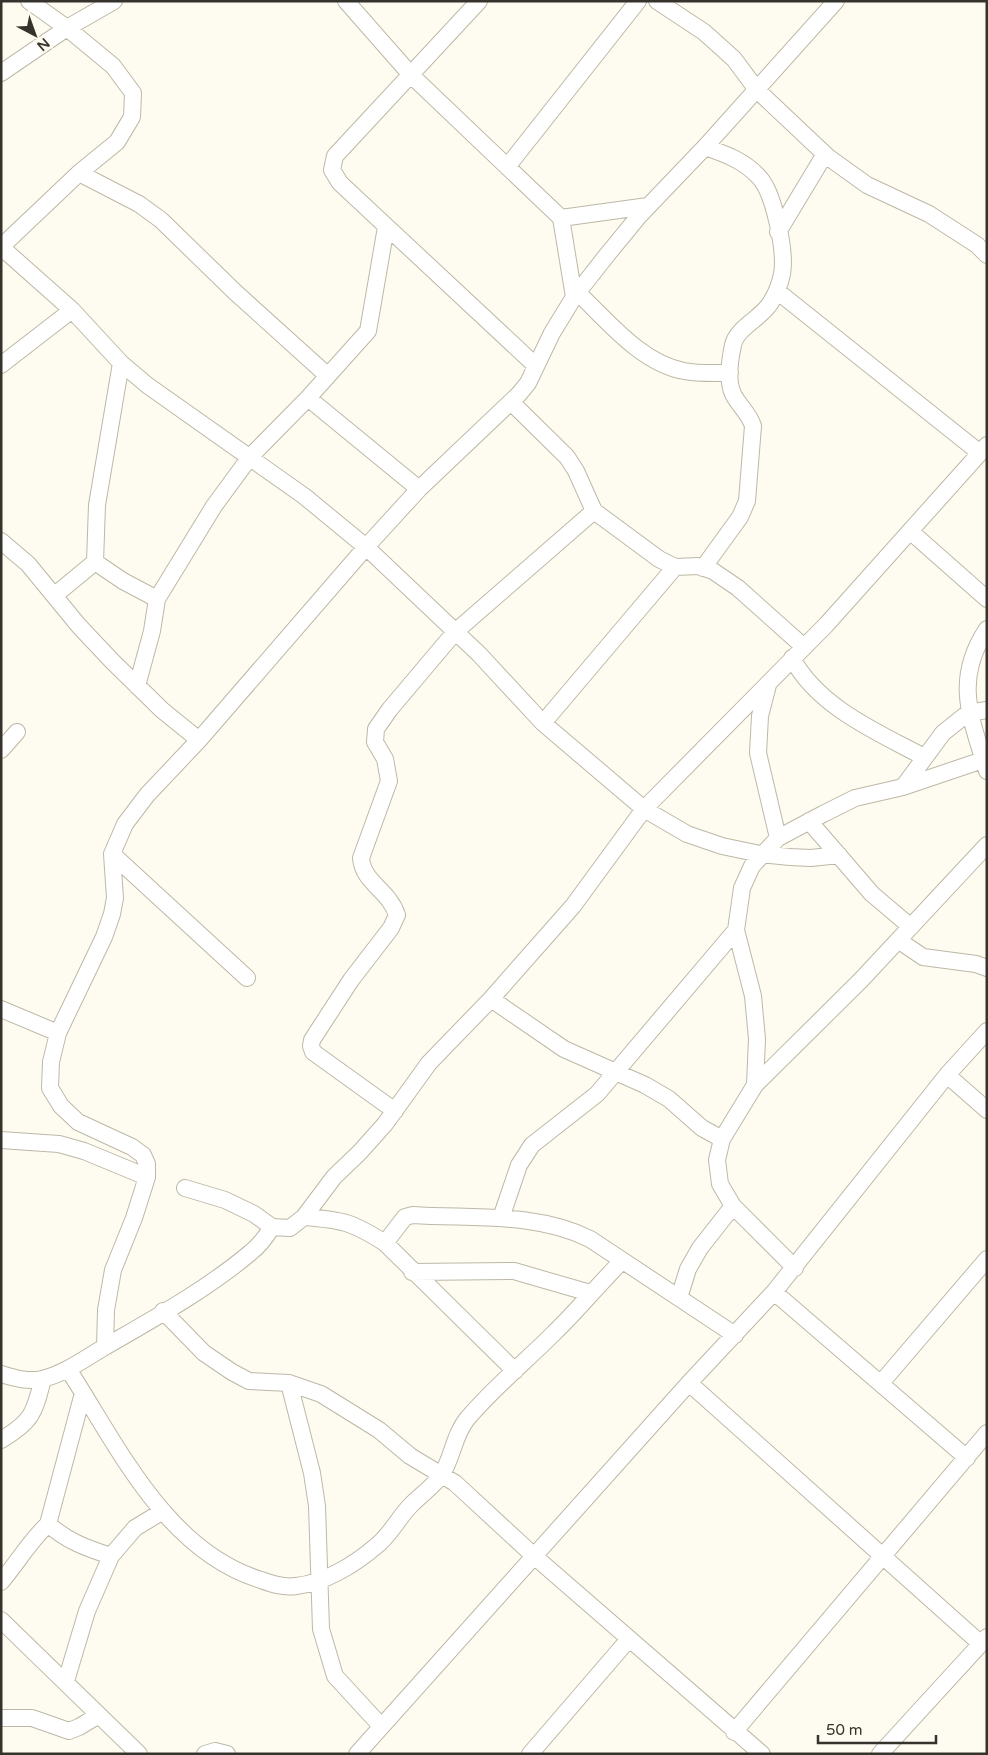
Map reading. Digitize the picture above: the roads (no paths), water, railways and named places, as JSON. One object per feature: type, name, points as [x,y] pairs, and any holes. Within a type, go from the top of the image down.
[{"type":"street","points":[[29,1],[67,28],[113,66],[133,93],[132,117],[117,142],[78,174],[1,247],[72,310],[121,363],[182,411],[304,496],[366,547],[479,654],[543,723],[644,809],[687,834],[722,846],[760,854],[811,858],[839,855]]},
{"type":"street","points":[[1,72],[67,28],[114,1]]},
{"type":"street","points":[[346,1],[411,75],[561,218],[576,295],[627,340],[663,363],[683,371],[730,373]]},
{"type":"street","points":[[479,1],[335,156],[333,162],[334,177],[535,365]]},
{"type":"street","points":[[508,167],[638,1]]},
{"type":"street","points":[[656,1],[704,32],[734,59],[756,90],[825,154],[867,185],[929,214],[977,245],[987,255]]},
{"type":"street","points":[[105,1347],[106,1310],[113,1270],[134,1218],[147,1177],[147,1164],[143,1155],[132,1147],[78,1122],[61,1106],[50,1088],[51,1062],[58,1033],[104,937],[112,914],[115,898],[112,854],[125,824],[147,795],[199,740],[366,547],[419,489],[511,402],[528,383],[552,332],[576,295],[648,206],[705,147],[836,1]]},
{"type":"street","points":[[703,568],[740,517],[746,502],[753,426],[749,415],[733,393],[729,380],[734,343],[740,333],[770,304],[777,291],[782,273],[782,249],[771,201],[760,177],[741,161],[705,147]]},
{"type":"street","points":[[778,232],[825,154]]},
{"type":"street","points":[[78,174],[139,204],[161,220],[235,292],[328,376]]},
{"type":"street","points":[[561,218],[648,206]]},
{"type":"street","points":[[138,686],[152,631],[157,599],[214,506],[250,457],[308,398],[368,331],[386,227]]},
{"type":"street","points":[[185,1188],[225,1200],[254,1214],[272,1227],[290,1228],[304,1217],[334,1177],[360,1152],[395,1111],[429,1063],[491,999],[573,906],[644,809],[798,653],[983,449],[777,291]]},
{"type":"street","points":[[1,365],[72,310]]},
{"type":"street","points":[[55,595],[95,562],[97,506],[121,363]]},
{"type":"street","points":[[308,398],[419,489]]},
{"type":"street","points":[[511,402],[567,457],[576,471],[594,511],[659,560],[675,567],[703,568],[713,571],[738,588],[798,653],[801,675],[814,688],[866,725],[924,757]]},
{"type":"street","points":[[395,1111],[313,1052],[311,1046],[312,1040],[332,1008],[391,928],[397,915],[393,903],[362,870],[361,858],[389,781],[385,760],[375,742],[376,729],[390,709],[455,632],[594,511]]},
{"type":"street","points":[[910,531],[987,599]]},
{"type":"street","points":[[1,541],[28,564],[79,626],[138,686],[199,740]]},
{"type":"street","points":[[95,562],[123,581],[157,599]]},
{"type":"street","points":[[543,723],[675,567]]},
{"type":"street","points":[[755,1085],[757,1039],[753,996],[736,930],[742,888],[760,854],[778,838],[809,821],[855,798],[985,766],[968,713],[967,683],[970,662],[987,629]]},
{"type":"street","points":[[768,683],[760,716],[758,754],[778,838]]},
{"type":"street","points":[[903,787],[943,732],[968,713],[987,710]]},
{"type":"street","points":[[1,750],[17,732]]},
{"type":"street","points":[[809,821],[881,904],[911,926]]},
{"type":"street","points":[[795,1268],[733,1206],[720,1184],[716,1160],[722,1139],[755,1085],[898,940],[987,844]]},
{"type":"street","points":[[112,854],[246,978]]},
{"type":"street","points":[[501,1218],[519,1165],[532,1145],[597,1094],[736,930]]},
{"type":"street","points":[[898,940],[923,957],[976,964],[987,968]]},
{"type":"street","points":[[491,999],[564,1050],[613,1073],[645,1085],[669,1099],[702,1128],[722,1139]]},
{"type":"street","points":[[1,1009],[58,1033]]},
{"type":"street","points":[[357,1754],[689,1383],[795,1268],[947,1075],[987,1031]]},
{"type":"street","points":[[947,1075],[987,1110]]},
{"type":"street","points":[[1,1140],[59,1144],[84,1151],[147,1177]]},
{"type":"street","points":[[679,1298],[688,1269],[696,1255],[733,1206]]},
{"type":"street","points":[[385,1243],[405,1217],[413,1215],[501,1218],[568,1228],[590,1239],[734,1335]]},
{"type":"street","points":[[304,1217],[339,1219],[362,1228],[385,1243],[412,1272],[477,1332],[515,1371]]},
{"type":"street","points":[[1,1374],[22,1380],[43,1379],[68,1368],[202,1288],[252,1252],[272,1227]]},
{"type":"street","points":[[881,1384],[987,1259]]},
{"type":"street","points":[[68,1368],[139,1479],[163,1511],[193,1542],[219,1562],[245,1575],[276,1585],[296,1586],[321,1579],[342,1569],[375,1547],[411,1505],[442,1474],[466,1420],[556,1332],[590,1293],[622,1261]]},
{"type":"street","points":[[412,1272],[514,1271],[590,1293]]},
{"type":"street","points":[[774,1292],[967,1458]]},
{"type":"street","points":[[163,1312],[204,1353],[232,1372],[249,1381],[289,1383],[321,1394],[378,1430],[410,1456],[442,1474],[468,1493],[534,1556],[734,1732],[762,1754]]},
{"type":"street","points":[[1,1440],[22,1428],[33,1414],[43,1379]]},
{"type":"street","points":[[289,1383],[312,1473],[318,1515],[321,1629],[335,1676],[381,1726]]},
{"type":"street","points":[[689,1383],[884,1557],[984,1640],[880,1754]]},
{"type":"street","points":[[1,1582],[26,1552],[36,1536],[48,1524],[83,1393]]},
{"type":"street","points":[[734,1732],[987,1434]]},
{"type":"street","points":[[66,1681],[87,1611],[111,1556],[135,1528],[163,1511]]},
{"type":"street","points":[[48,1524],[63,1538],[80,1546],[111,1556]]},
{"type":"street","points":[[1,1620],[66,1681],[139,1754]]},
{"type":"street","points":[[530,1754],[629,1639]]},
{"type":"street","points":[[1,1718],[32,1718],[69,1731],[99,1715]]},
{"type":"street","points":[[205,1754],[216,1751],[227,1754]]}]
